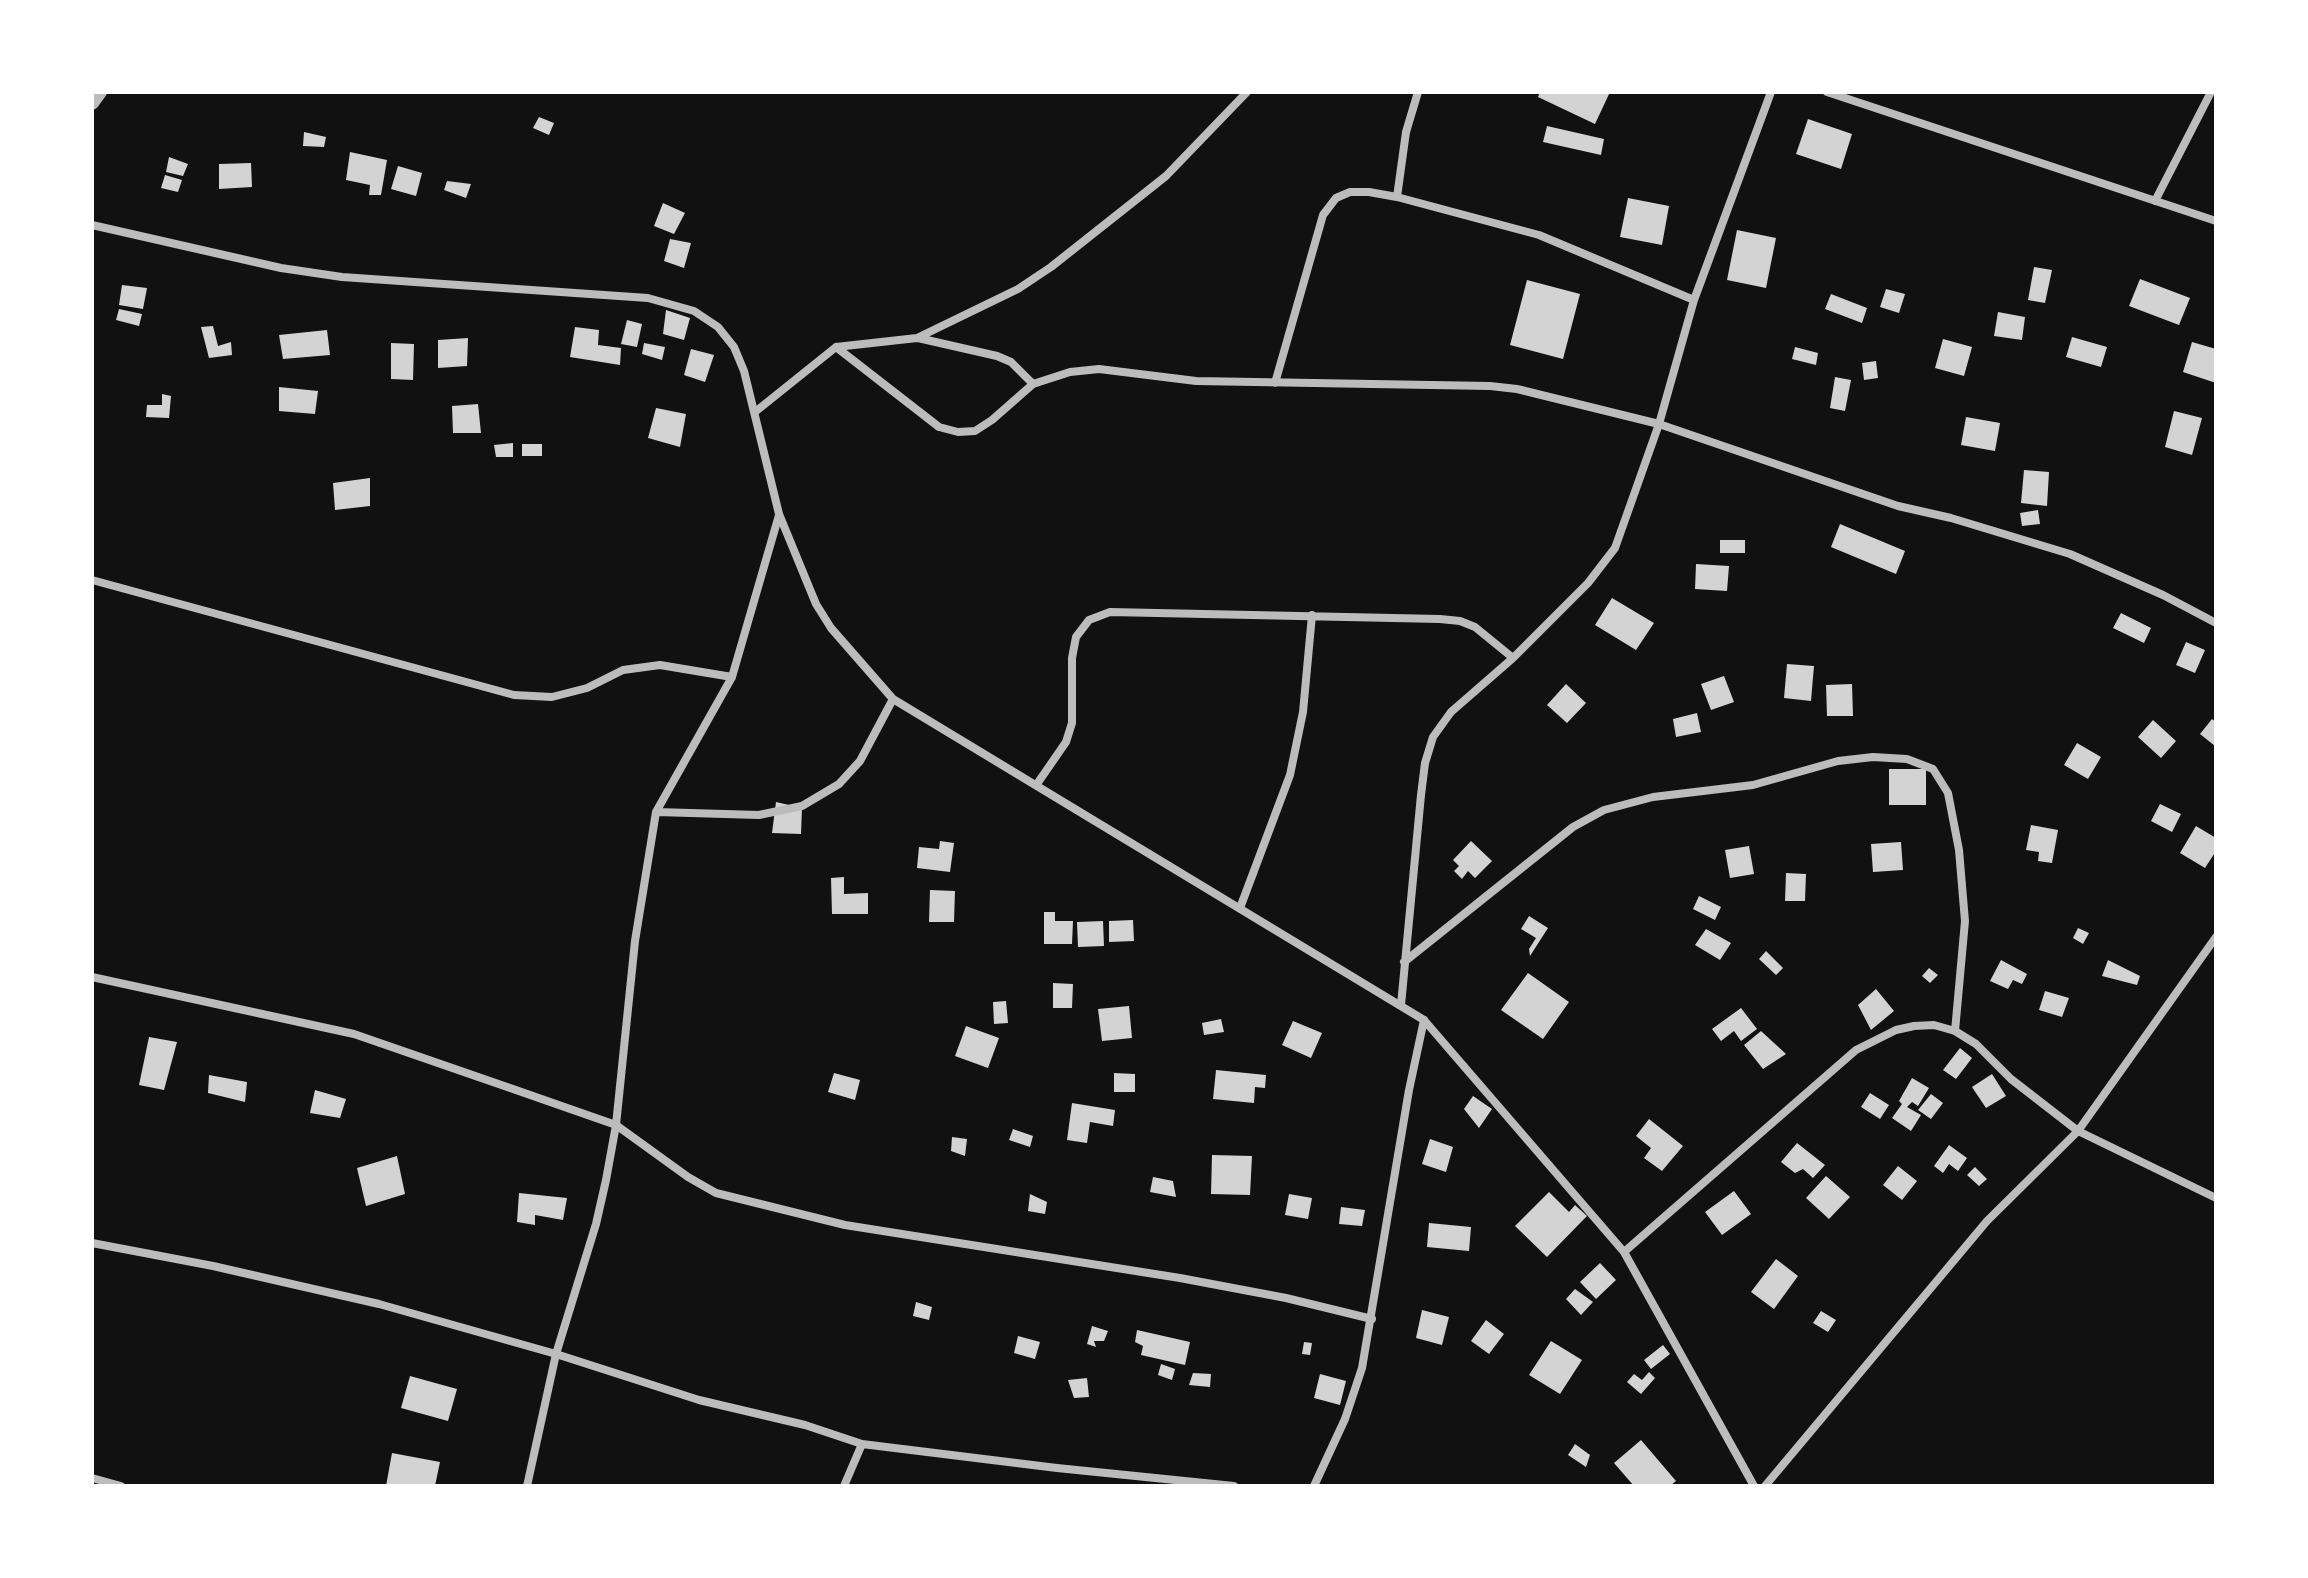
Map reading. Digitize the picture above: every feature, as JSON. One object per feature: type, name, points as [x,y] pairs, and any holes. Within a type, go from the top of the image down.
[{"type":"street","points":[[92,103],[100,92]]},
{"type":"street","points":[[917,338],[1018,289],[1051,267],[1166,176],[1247,92]]},
{"type":"street","points":[[1397,197],[1406,132],[1418,92]]},
{"type":"street","points":[[1401,1005],[1423,779],[1433,737],[1451,712],[1513,658],[1588,583],[1615,548],[1659,424],[1694,300],[1771,92]]},
{"type":"street","points":[[1827,92],[2216,221]]},
{"type":"street","points":[[2155,201],[2211,92]]},
{"type":"street","points":[[1275,383],[1323,215],[1336,198],[1350,192],[1397,197],[1539,235],[1694,300]]},
{"type":"street","points":[[92,225],[281,268],[342,277],[648,298],[694,311],[718,327],[734,347],[744,371],[779,514],[816,604],[831,628],[893,699],[1424,1020],[1624,1252],[1754,1486]]},
{"type":"street","points":[[755,412],[836,347],[917,338],[997,356],[1011,362],[1033,384]]},
{"type":"street","points":[[836,347],[939,427],[958,432],[975,431],[1033,384],[1070,372],[1099,369],[1196,381],[1503,388],[1659,424],[1898,506],[1951,518],[2070,554],[2163,595],[2216,623]]},
{"type":"street","points":[[527,1486],[556,1354],[596,1224],[616,1125],[635,941],[656,812],[732,677],[779,514]]},
{"type":"street","points":[[92,580],[514,695],[552,697],[587,688],[623,670],[660,665],[732,677]]},
{"type":"street","points":[[1037,784],[1066,742],[1073,704],[1072,658],[1076,637],[1089,620],[1110,612],[1460,621],[1475,627],[1513,658]]},
{"type":"street","points":[[1240,908],[1290,775],[1303,712],[1312,615]]},
{"type":"street","points":[[656,812],[759,815],[802,806],[839,784],[860,761],[893,699]]},
{"type":"street","points":[[1404,962],[1573,827],[1604,810],[1653,797],[1753,785],[1838,761],[1873,757],[1907,759],[1933,769],[1948,793],[1959,850],[1965,921],[1955,1031]]},
{"type":"street","points":[[1765,1486],[1987,1221],[2078,1131],[2216,937]]},
{"type":"street","points":[[92,977],[354,1034],[616,1125],[688,1177],[716,1193],[845,1225],[1180,1278],[1286,1298],[1372,1319]]},
{"type":"street","points":[[1314,1486],[1362,1368],[1406,1104],[1424,1020]]},
{"type":"street","points":[[1624,1252],[1856,1050],[1896,1030],[1914,1026],[1934,1025],[1955,1031],[1976,1044],[2011,1079],[2078,1131],[2216,1198]]},
{"type":"street","points":[[92,1243],[213,1266],[379,1304],[556,1354],[699,1400],[805,1425],[862,1444],[1234,1486]]},
{"type":"street","points":[[844,1486],[862,1444]]},
{"type":"street","points":[[92,1478],[121,1486]]},
{"type":"building","points":[[1540,92],[1610,92],[1595,124],[1538,97]]},
{"type":"building","points":[[539,117],[554,123],[549,135],[533,128]]},
{"type":"building","points":[[1808,119],[1852,134],[1841,169],[1796,154]]},
{"type":"building","points":[[1547,126],[1604,139],[1601,155],[1543,142]]},
{"type":"building","points":[[304,132],[326,137],[324,147],[303,146]]},
{"type":"building","points":[[350,152],[387,160],[381,195],[369,195],[370,185],[346,180]]},
{"type":"building","points":[[169,157],[188,164],[183,176],[166,172]]},
{"type":"building","points":[[251,163],[252,187],[219,189],[219,164]]},
{"type":"building","points":[[398,166],[422,173],[416,196],[391,189]]},
{"type":"building","points":[[165,175],[182,180],[178,192],[161,188]]},
{"type":"building","points":[[447,181],[471,184],[466,198],[444,190]]},
{"type":"building","points":[[1628,198],[1669,206],[1662,245],[1620,237]]},
{"type":"building","points":[[663,203],[685,213],[674,234],[654,226]]},
{"type":"building","points":[[1737,230],[1776,238],[1766,288],[1727,280]]},
{"type":"building","points":[[670,239],[691,243],[684,268],[664,261]]},
{"type":"building","points":[[2034,267],[2052,270],[2045,303],[2028,300]]},
{"type":"building","points":[[2140,279],[2190,298],[2179,325],[2129,306]]},
{"type":"building","points":[[1527,280],[1580,294],[1563,359],[1510,345]]},
{"type":"building","points":[[122,285],[147,288],[143,309],[119,305]]},
{"type":"building","points":[[1886,289],[1905,294],[1899,313],[1880,307]]},
{"type":"building","points":[[1831,294],[1867,308],[1862,323],[1825,309]]},
{"type":"building","points":[[119,309],[142,314],[139,326],[116,320]]},
{"type":"building","points":[[666,310],[690,318],[684,340],[663,334]]},
{"type":"building","points":[[1998,312],[2025,317],[2022,340],[1994,336]]},
{"type":"building","points":[[627,320],[642,324],[637,347],[621,344]]},
{"type":"building","points":[[213,326],[218,346],[231,342],[232,355],[209,358],[201,327]]},
{"type":"building","points":[[575,327],[599,330],[598,345],[621,348],[620,365],[570,357]]},
{"type":"building","points":[[327,330],[330,355],[283,359],[279,335]]},
{"type":"building","points":[[2072,337],[2107,347],[2101,367],[2066,357]]},
{"type":"building","points":[[468,338],[467,366],[438,368],[438,340]]},
{"type":"building","points":[[1943,339],[1972,347],[1964,376],[1935,368]]},
{"type":"building","points":[[2192,342],[2216,349],[2216,383],[2183,372]]},
{"type":"building","points":[[391,343],[414,344],[413,380],[391,379]]},
{"type":"building","points":[[644,343],[665,347],[662,360],[642,354]]},
{"type":"building","points":[[1795,347],[1818,353],[1816,365],[1792,359]]},
{"type":"building","points":[[691,349],[714,355],[705,382],[684,375]]},
{"type":"building","points":[[1876,361],[1878,378],[1864,380],[1862,363]]},
{"type":"building","points":[[1835,377],[1851,380],[1845,411],[1830,408]]},
{"type":"building","points":[[279,387],[318,391],[315,414],[279,411]]},
{"type":"building","points":[[162,394],[171,396],[169,418],[146,417],[147,405],[162,405]]},
{"type":"building","points":[[478,404],[481,433],[453,433],[452,406]]},
{"type":"building","points":[[656,408],[686,414],[680,447],[648,438]]},
{"type":"building","points":[[2174,411],[2202,418],[2192,455],[2165,447]]},
{"type":"building","points":[[1966,417],[2000,423],[1995,451],[1961,445]]},
{"type":"building","points":[[513,443],[513,457],[496,457],[494,445]]},
{"type":"building","points":[[522,444],[542,444],[542,456],[522,456]]},
{"type":"building","points":[[2024,470],[2049,472],[2047,506],[2021,503]]},
{"type":"building","points":[[370,478],[370,506],[335,510],[333,483]]},
{"type":"building","points":[[2038,510],[2040,524],[2022,526],[2020,513]]},
{"type":"building","points":[[1840,524],[1905,551],[1896,574],[1831,547]]},
{"type":"building","points":[[1720,540],[1745,540],[1745,553],[1720,553]]},
{"type":"building","points":[[1696,564],[1729,566],[1727,591],[1695,589]]},
{"type":"building","points":[[1612,598],[1654,623],[1636,650],[1595,625]]},
{"type":"building","points":[[2121,613],[2151,628],[2144,643],[2113,628]]},
{"type":"building","points":[[2186,642],[2205,650],[2195,673],[2176,665]]},
{"type":"building","points":[[1787,664],[1814,666],[1811,701],[1784,698]]},
{"type":"building","points":[[1724,676],[1734,702],[1711,710],[1701,684]]},
{"type":"building","points":[[1566,684],[1586,703],[1567,723],[1547,705]]},
{"type":"building","points":[[1852,684],[1853,716],[1827,716],[1826,685]]},
{"type":"building","points":[[1697,713],[1701,732],[1676,737],[1673,719]]},
{"type":"building","points":[[2212,719],[2216,722],[2215,746],[2200,734]]},
{"type":"building","points":[[2153,720],[2176,741],[2161,758],[2138,737]]},
{"type":"building","points":[[2077,743],[2101,757],[2088,779],[2064,765]]},
{"type":"building","points":[[1889,769],[1926,769],[1926,805],[1889,805]]},
{"type":"building","points":[[776,802],[802,808],[801,834],[772,833]]},
{"type":"building","points":[[2160,804],[2181,814],[2172,832],[2151,821]]},
{"type":"building","points":[[2031,825],[2058,830],[2052,863],[2038,861],[2039,852],[2026,850]]},
{"type":"building","points":[[2196,826],[2216,838],[2216,851],[2205,868],[2180,853]]},
{"type":"building","points":[[940,841],[954,843],[950,872],[917,868],[919,847],[939,849]]},
{"type":"building","points":[[1471,841],[1492,861],[1475,878],[1468,871],[1462,879],[1454,871],[1459,866],[1453,860]]},
{"type":"building","points":[[1901,842],[1903,870],[1873,872],[1871,844]]},
{"type":"building","points":[[1749,846],[1754,874],[1730,878],[1725,850]]},
{"type":"building","points":[[1786,873],[1806,874],[1805,901],[1785,901]]},
{"type":"building","points":[[844,877],[844,894],[868,893],[868,914],[832,914],[831,878]]},
{"type":"building","points":[[930,890],[955,891],[954,922],[929,922]]},
{"type":"building","points":[[1699,896],[1721,907],[1715,920],[1693,909]]},
{"type":"building","points":[[1044,912],[1055,912],[1055,921],[1073,921],[1072,944],[1044,944]]},
{"type":"building","points":[[1529,916],[1548,928],[1530,956],[1529,949],[1536,938],[1521,929]]},
{"type":"building","points":[[1133,920],[1134,941],[1109,942],[1109,921]]},
{"type":"building","points":[[1103,921],[1104,946],[1078,947],[1077,922]]},
{"type":"building","points":[[2078,928],[2089,933],[2083,944],[2073,938]]},
{"type":"building","points":[[1706,929],[1731,943],[1720,960],[1695,945]]},
{"type":"building","points":[[1766,951],[1783,968],[1776,975],[1759,959]]},
{"type":"building","points":[[2001,960],[2027,974],[2022,984],[2013,980],[2008,989],[1990,981]]},
{"type":"building","points":[[2108,960],[2140,976],[2137,985],[2102,976]]},
{"type":"building","points":[[1929,968],[1938,975],[1930,983],[1922,976]]},
{"type":"building","points":[[1528,973],[1569,1002],[1543,1039],[1501,1010]]},
{"type":"building","points":[[1053,983],[1073,984],[1072,1008],[1053,1008]]},
{"type":"building","points":[[1876,989],[1894,1011],[1871,1030],[1858,1005]]},
{"type":"building","points":[[2045,991],[2069,998],[2062,1017],[2039,1010]]},
{"type":"building","points":[[1006,1001],[1008,1023],[994,1024],[993,1002]]},
{"type":"building","points":[[1129,1006],[1132,1038],[1102,1041],[1098,1009]]},
{"type":"building","points":[[1741,1008],[1757,1029],[1741,1041],[1734,1031],[1721,1041],[1712,1029]]},
{"type":"building","points":[[1221,1019],[1224,1032],[1204,1035],[1202,1023]]},
{"type":"building","points":[[1293,1021],[1322,1033],[1311,1058],[1282,1045]]},
{"type":"building","points":[[966,1026],[999,1038],[988,1068],[955,1056]]},
{"type":"building","points":[[1761,1031],[1786,1054],[1763,1069],[1744,1045]]},
{"type":"building","points":[[149,1037],[177,1042],[164,1090],[139,1085]]},
{"type":"building","points":[[1960,1048],[1972,1058],[1956,1079],[1943,1070]]},
{"type":"building","points":[[1216,1070],[1266,1075],[1265,1088],[1255,1087],[1254,1103],[1213,1099]]},
{"type":"building","points":[[834,1073],[860,1080],[855,1100],[828,1092]]},
{"type":"building","points":[[1114,1073],[1135,1074],[1135,1092],[1114,1092]]},
{"type":"building","points":[[1992,1074],[2006,1096],[1986,1108],[1972,1087]]},
{"type":"building","points":[[209,1075],[247,1082],[245,1102],[208,1093]]},
{"type":"building","points":[[1912,1078],[1929,1088],[1918,1106],[1912,1102],[1907,1107],[1921,1115],[1911,1131],[1892,1118],[1902,1104],[1899,1101]]},
{"type":"building","points":[[315,1090],[346,1099],[340,1118],[310,1113]]},
{"type":"building","points":[[1870,1093],[1889,1105],[1880,1119],[1861,1107]]},
{"type":"building","points":[[1931,1094],[1943,1103],[1931,1119],[1918,1110]]},
{"type":"building","points":[[1473,1096],[1492,1109],[1479,1128],[1464,1109]]},
{"type":"building","points":[[1072,1103],[1115,1110],[1113,1126],[1090,1122],[1087,1143],[1067,1140]]},
{"type":"building","points":[[1649,1119],[1683,1146],[1662,1171],[1644,1158],[1651,1148],[1636,1136]]},
{"type":"building","points":[[1013,1129],[1033,1136],[1030,1147],[1009,1140]]},
{"type":"building","points":[[952,1137],[967,1139],[965,1156],[951,1151]]},
{"type":"building","points":[[1430,1139],[1453,1147],[1446,1172],[1422,1164]]},
{"type":"building","points":[[1797,1143],[1825,1165],[1813,1178],[1803,1169],[1795,1173],[1781,1162]]},
{"type":"building","points":[[1949,1145],[1967,1158],[1958,1171],[1949,1164],[1943,1173],[1934,1166]]},
{"type":"building","points":[[1212,1155],[1252,1156],[1250,1195],[1211,1194]]},
{"type":"building","points":[[397,1156],[405,1194],[366,1206],[357,1168]]},
{"type":"building","points":[[1898,1166],[1917,1181],[1902,1200],[1883,1185]]},
{"type":"building","points":[[1975,1167],[1987,1179],[1979,1186],[1967,1175]]},
{"type":"building","points":[[1826,1176],[1850,1197],[1829,1219],[1806,1198]]},
{"type":"building","points":[[1153,1177],[1173,1181],[1176,1197],[1150,1192]]},
{"type":"building","points":[[1734,1191],[1751,1214],[1722,1235],[1705,1212]]},
{"type":"building","points":[[1549,1192],[1569,1212],[1575,1205],[1587,1216],[1547,1257],[1515,1226]]},
{"type":"building","points":[[519,1193],[567,1198],[563,1220],[535,1215],[535,1225],[517,1222]]},
{"type":"building","points":[[1030,1194],[1047,1202],[1045,1214],[1028,1211]]},
{"type":"building","points":[[1289,1194],[1312,1198],[1308,1219],[1285,1215]]},
{"type":"building","points":[[1341,1207],[1365,1210],[1362,1226],[1339,1224]]},
{"type":"building","points":[[1429,1223],[1471,1227],[1469,1251],[1427,1247]]},
{"type":"building","points":[[1776,1259],[1798,1276],[1774,1309],[1751,1292]]},
{"type":"building","points":[[1600,1263],[1616,1280],[1596,1299],[1580,1282]]},
{"type":"building","points":[[1575,1289],[1593,1302],[1581,1315],[1566,1299]]},
{"type":"building","points":[[916,1302],[932,1307],[929,1320],[913,1316]]},
{"type":"building","points":[[1422,1310],[1449,1317],[1442,1345],[1416,1338]]},
{"type":"building","points":[[1821,1311],[1836,1320],[1828,1332],[1813,1323]]},
{"type":"building","points":[[1486,1320],[1504,1334],[1489,1354],[1471,1341]]},
{"type":"building","points":[[1092,1326],[1108,1331],[1104,1341],[1094,1341],[1096,1347],[1087,1344]]},
{"type":"building","points":[[1137,1330],[1190,1342],[1185,1365],[1141,1355],[1143,1346],[1135,1342]]},
{"type":"building","points":[[1018,1336],[1040,1342],[1035,1359],[1014,1353]]},
{"type":"building","points":[[1551,1341],[1582,1360],[1560,1394],[1529,1375]]},
{"type":"building","points":[[1304,1342],[1312,1343],[1310,1355],[1302,1354]]},
{"type":"building","points":[[1663,1345],[1670,1354],[1651,1369],[1644,1360]]},
{"type":"building","points":[[1161,1364],[1175,1369],[1172,1380],[1158,1375]]},
{"type":"building","points":[[1649,1372],[1655,1378],[1641,1394],[1627,1382],[1634,1374],[1642,1380]]},
{"type":"building","points":[[1193,1373],[1211,1374],[1210,1387],[1189,1385]]},
{"type":"building","points":[[1320,1374],[1346,1381],[1340,1405],[1314,1398]]},
{"type":"building","points":[[410,1376],[457,1389],[448,1421],[401,1408]]},
{"type":"building","points":[[1087,1378],[1089,1397],[1074,1398],[1068,1380]]},
{"type":"building","points":[[1641,1440],[1676,1481],[1670,1486],[1634,1486],[1614,1463]]},
{"type":"building","points":[[1575,1444],[1590,1455],[1586,1467],[1568,1455]]},
{"type":"building","points":[[392,1453],[440,1462],[435,1486],[386,1486]]}]
